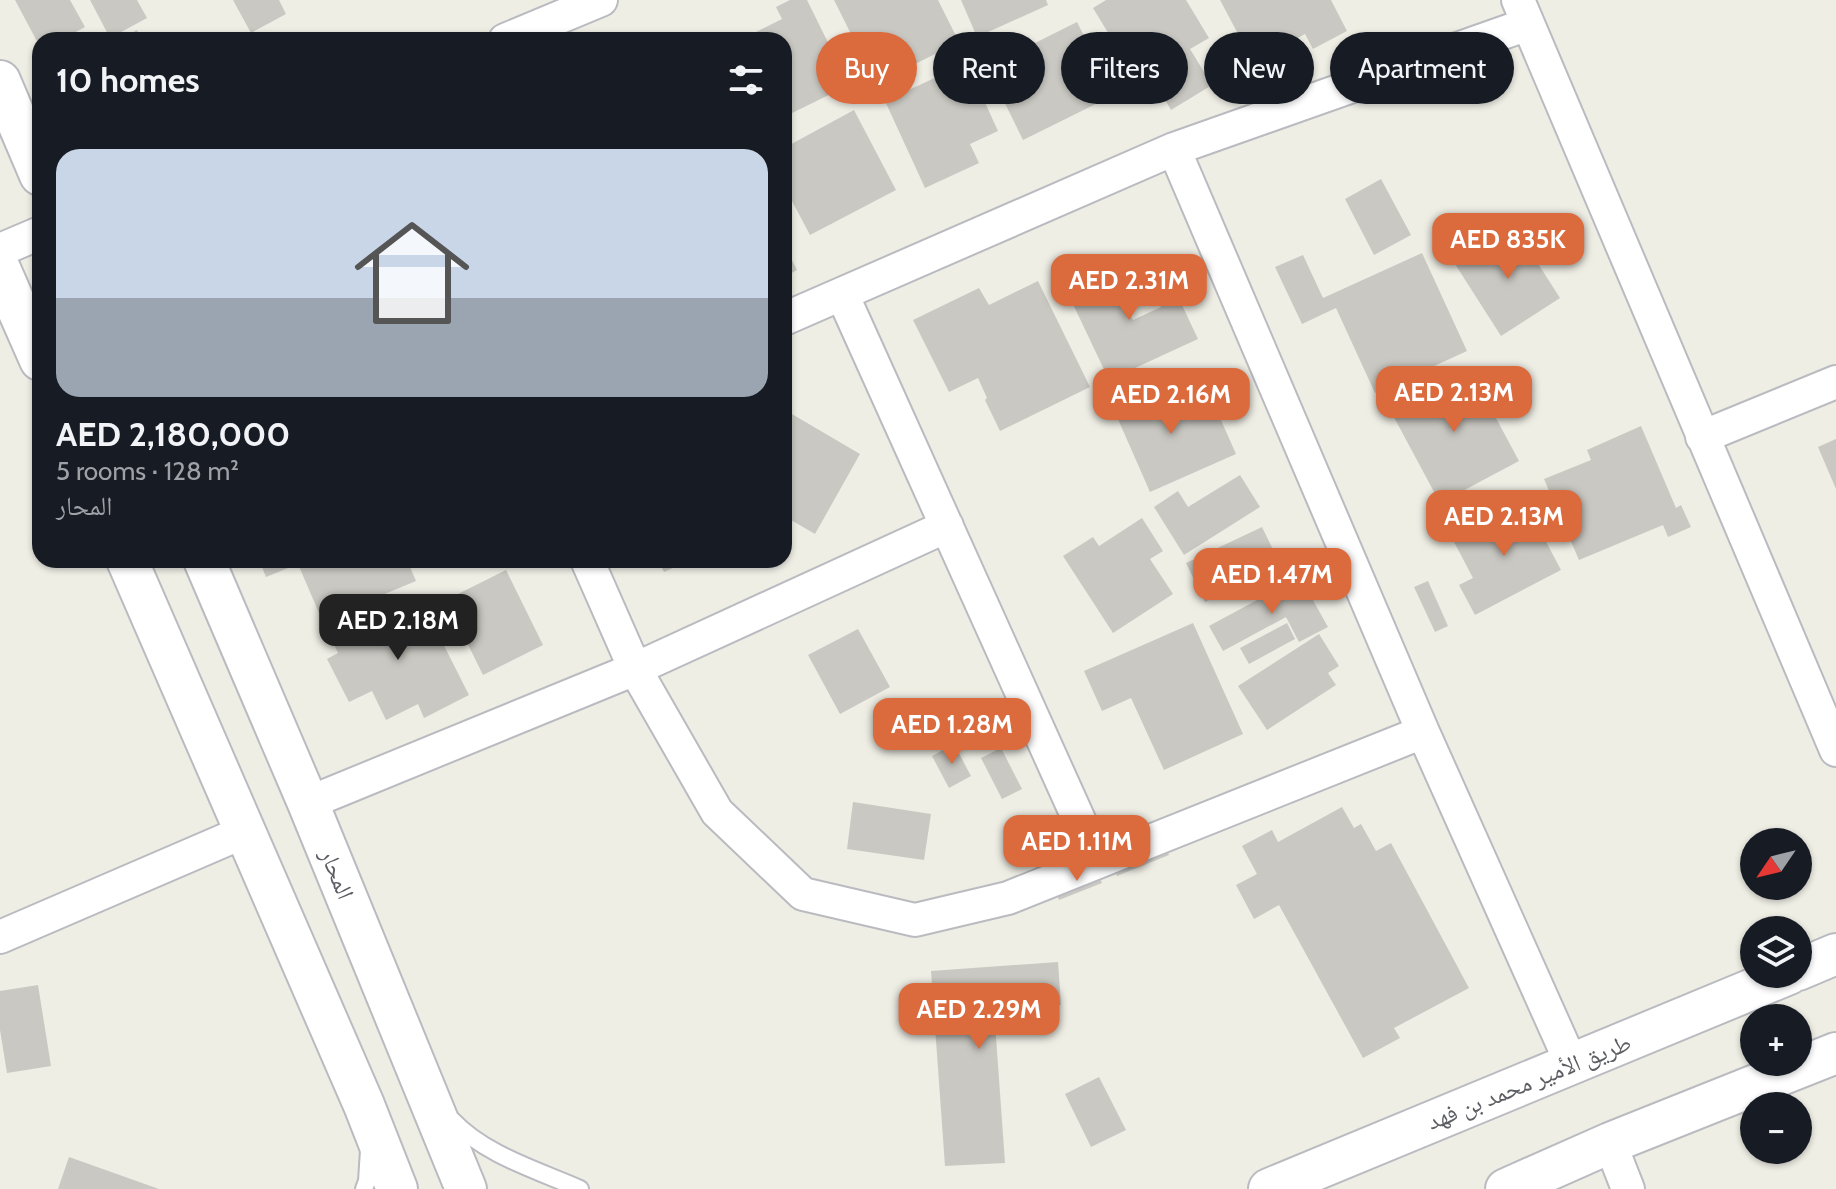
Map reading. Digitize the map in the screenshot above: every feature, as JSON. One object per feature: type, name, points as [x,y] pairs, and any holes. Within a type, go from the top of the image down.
[{"type":"street","points":[[524,32],[601,0]]},
{"type":"street","points":[[792,316],[1174,149],[1523,12],[1836,750]]},
{"type":"street","points":[[0,81],[32,156]]},
{"type":"street","points":[[1174,149],[1423,732],[1572,1065]]},
{"type":"street","points":[[0,250],[32,236]]},
{"type":"street","points":[[0,269],[32,342]]},
{"type":"street","points":[[842,294],[1098,862]]},
{"type":"street","points":[[1702,437],[1836,382]]},
{"type":"street","points":[[308,803],[635,669],[947,526]]},
{"type":"street","points":[[131,568],[364,1105],[397,1189]]},
{"type":"street","name":"المحار","points":[[207,568],[308,803],[466,1189]]},
{"type":"street","points":[[591,568],[635,669],[717,812],[803,894],[915,920],[1008,898],[1423,732]]},
{"type":"street","points":[[0,937],[246,831]]},
{"type":"street","points":[[1812,964],[1836,954]]},
{"type":"street","name":"طريق الأمير محمد بن فهد","points":[[1269,1189],[1756,988]]},
{"type":"street","points":[[1506,1189],[1610,1143],[1836,1053]]},
{"type":"street","points":[[1610,1143],[1628,1189]]},
{"type":"lane","points":[[410,1056],[446,1113],[468,1137],[580,1189]]},
{"type":"lane","points":[[364,1105],[370,1142],[364,1189]]},
{"type":"building","points":[[15,0],[70,0],[85,27],[76,32],[32,32]]},
{"type":"building","points":[[90,0],[137,0],[147,18],[121,32],[107,32]]},
{"type":"building","points":[[233,0],[279,0],[286,14],[250,32]]},
{"type":"building","points":[[790,0],[807,0],[823,32],[816,32],[816,101],[792,113],[792,32],[756,32],[782,19],[776,7]]},
{"type":"building","points":[[834,0],[938,0],[954,32],[933,32],[933,55],[917,63],[917,32],[850,32]]},
{"type":"building","points":[[961,0],[1046,0],[1048,5],[988,32],[975,32]]},
{"type":"building","points":[[1106,0],[1186,0],[1205,32],[1204,41],[1190,49],[1204,72],[1204,90],[1188,100],[1188,32],[1108,32],[1093,8]]},
{"type":"building","points":[[1220,0],[1331,0],[1347,31],[1330,32],[1330,40],[1314,48],[1314,32],[1237,32]]},
{"type":"building","points":[[1077,22],[1082,32],[1061,32],[1061,104],[1096,104],[1023,140],[1005,104],[1045,104],[1045,38]]},
{"type":"building","points":[[933,79],[933,104],[986,104],[998,131],[970,144],[979,163],[925,188],[886,104],[917,104],[917,86]]},
{"type":"building","points":[[854,110],[896,190],[810,235],[792,201],[792,144]]},
{"type":"building","points":[[1381,179],[1411,235],[1374,255],[1345,199]]},
{"type":"building","points":[[1514,226],[1560,298],[1501,336],[1455,264]]},
{"type":"building","points":[[1422,253],[1467,351],[1375,393],[1336,308],[1302,324],[1275,267],[1303,255],[1323,298]]},
{"type":"building","points":[[1096,265],[1108,290],[1116,286],[1133,320],[1161,307],[1147,277],[1165,269],[1198,339],[1109,380],[1062,281]]},
{"type":"building","points":[[1038,281],[1090,387],[1000,431],[978,378],[949,392],[913,320],[979,288],[989,305]]},
{"type":"building","points":[[1468,366],[1519,461],[1440,503],[1389,408]]},
{"type":"building","points":[[1141,386],[1149,402],[1180,389],[1190,411],[1213,402],[1236,454],[1150,492],[1110,401]]},
{"type":"building","points":[[792,414],[860,454],[815,534],[792,521]]},
{"type":"building","points":[[1641,426],[1676,508],[1681,505],[1691,527],[1668,537],[1663,525],[1579,560],[1544,479],[1591,460],[1587,450]]},
{"type":"building","points":[[1836,439],[1836,489],[1818,447]]},
{"type":"building","points":[[1240,475],[1260,507],[1184,555],[1154,507],[1178,491],[1188,507]]},
{"type":"building","points":[[1525,502],[1561,570],[1475,615],[1459,585],[1473,578],[1453,540]]},
{"type":"building","points":[[1142,518],[1163,551],[1150,559],[1173,594],[1113,633],[1063,556],[1093,537],[1099,546]]},
{"type":"building","points":[[1262,527],[1281,566],[1205,602],[1186,563]]},
{"type":"building","points":[[262,568],[288,568],[266,577]]},
{"type":"building","points":[[300,568],[410,568],[416,581],[322,620]]},
{"type":"building","points":[[506,570],[543,645],[483,675],[446,600]]},
{"type":"building","points":[[1300,577],[1328,627],[1299,642],[1286,617],[1223,651],[1209,626]]},
{"type":"building","points":[[1428,581],[1448,626],[1435,632],[1414,587]]},
{"type":"building","points":[[418,594],[469,695],[424,718],[418,704],[386,720],[372,691],[349,702],[327,659],[338,653],[331,638]]},
{"type":"building","points":[[1193,623],[1243,734],[1164,770],[1131,698],[1102,711],[1084,671]]},
{"type":"building","points":[[1287,623],[1295,639],[1249,664],[1240,648]]},
{"type":"building","points":[[858,629],[890,687],[840,714],[808,655]]},
{"type":"building","points":[[1319,634],[1339,666],[1328,673],[1336,685],[1267,730],[1238,686]]},
{"type":"building","points":[[954,744],[971,776],[949,788],[932,756]]},
{"type":"building","points":[[1001,748],[1022,789],[1002,799],[981,758]]},
{"type":"building","points":[[853,802],[931,814],[924,860],[847,849]]},
{"type":"building","points":[[1342,807],[1354,828],[1361,824],[1376,851],[1391,843],[1469,988],[1394,1028],[1400,1038],[1363,1058],[1279,905],[1254,919],[1236,885],[1257,874],[1242,846],[1272,830],[1278,842]]},
{"type":"building","points":[[1162,838],[1169,855],[1117,876],[1110,859]]},
{"type":"building","points":[[1095,866],[1102,883],[1059,900],[1053,882]]},
{"type":"building","points":[[1058,962],[1061,1005],[994,1009],[1005,1163],[945,1166],[931,971]]},
{"type":"building","points":[[38,985],[51,1066],[7,1073],[0,1030],[0,991]]},
{"type":"building","points":[[1099,1077],[1126,1130],[1091,1147],[1065,1094]]},
{"type":"building","points":[[69,1157],[159,1189],[58,1189]]}]
